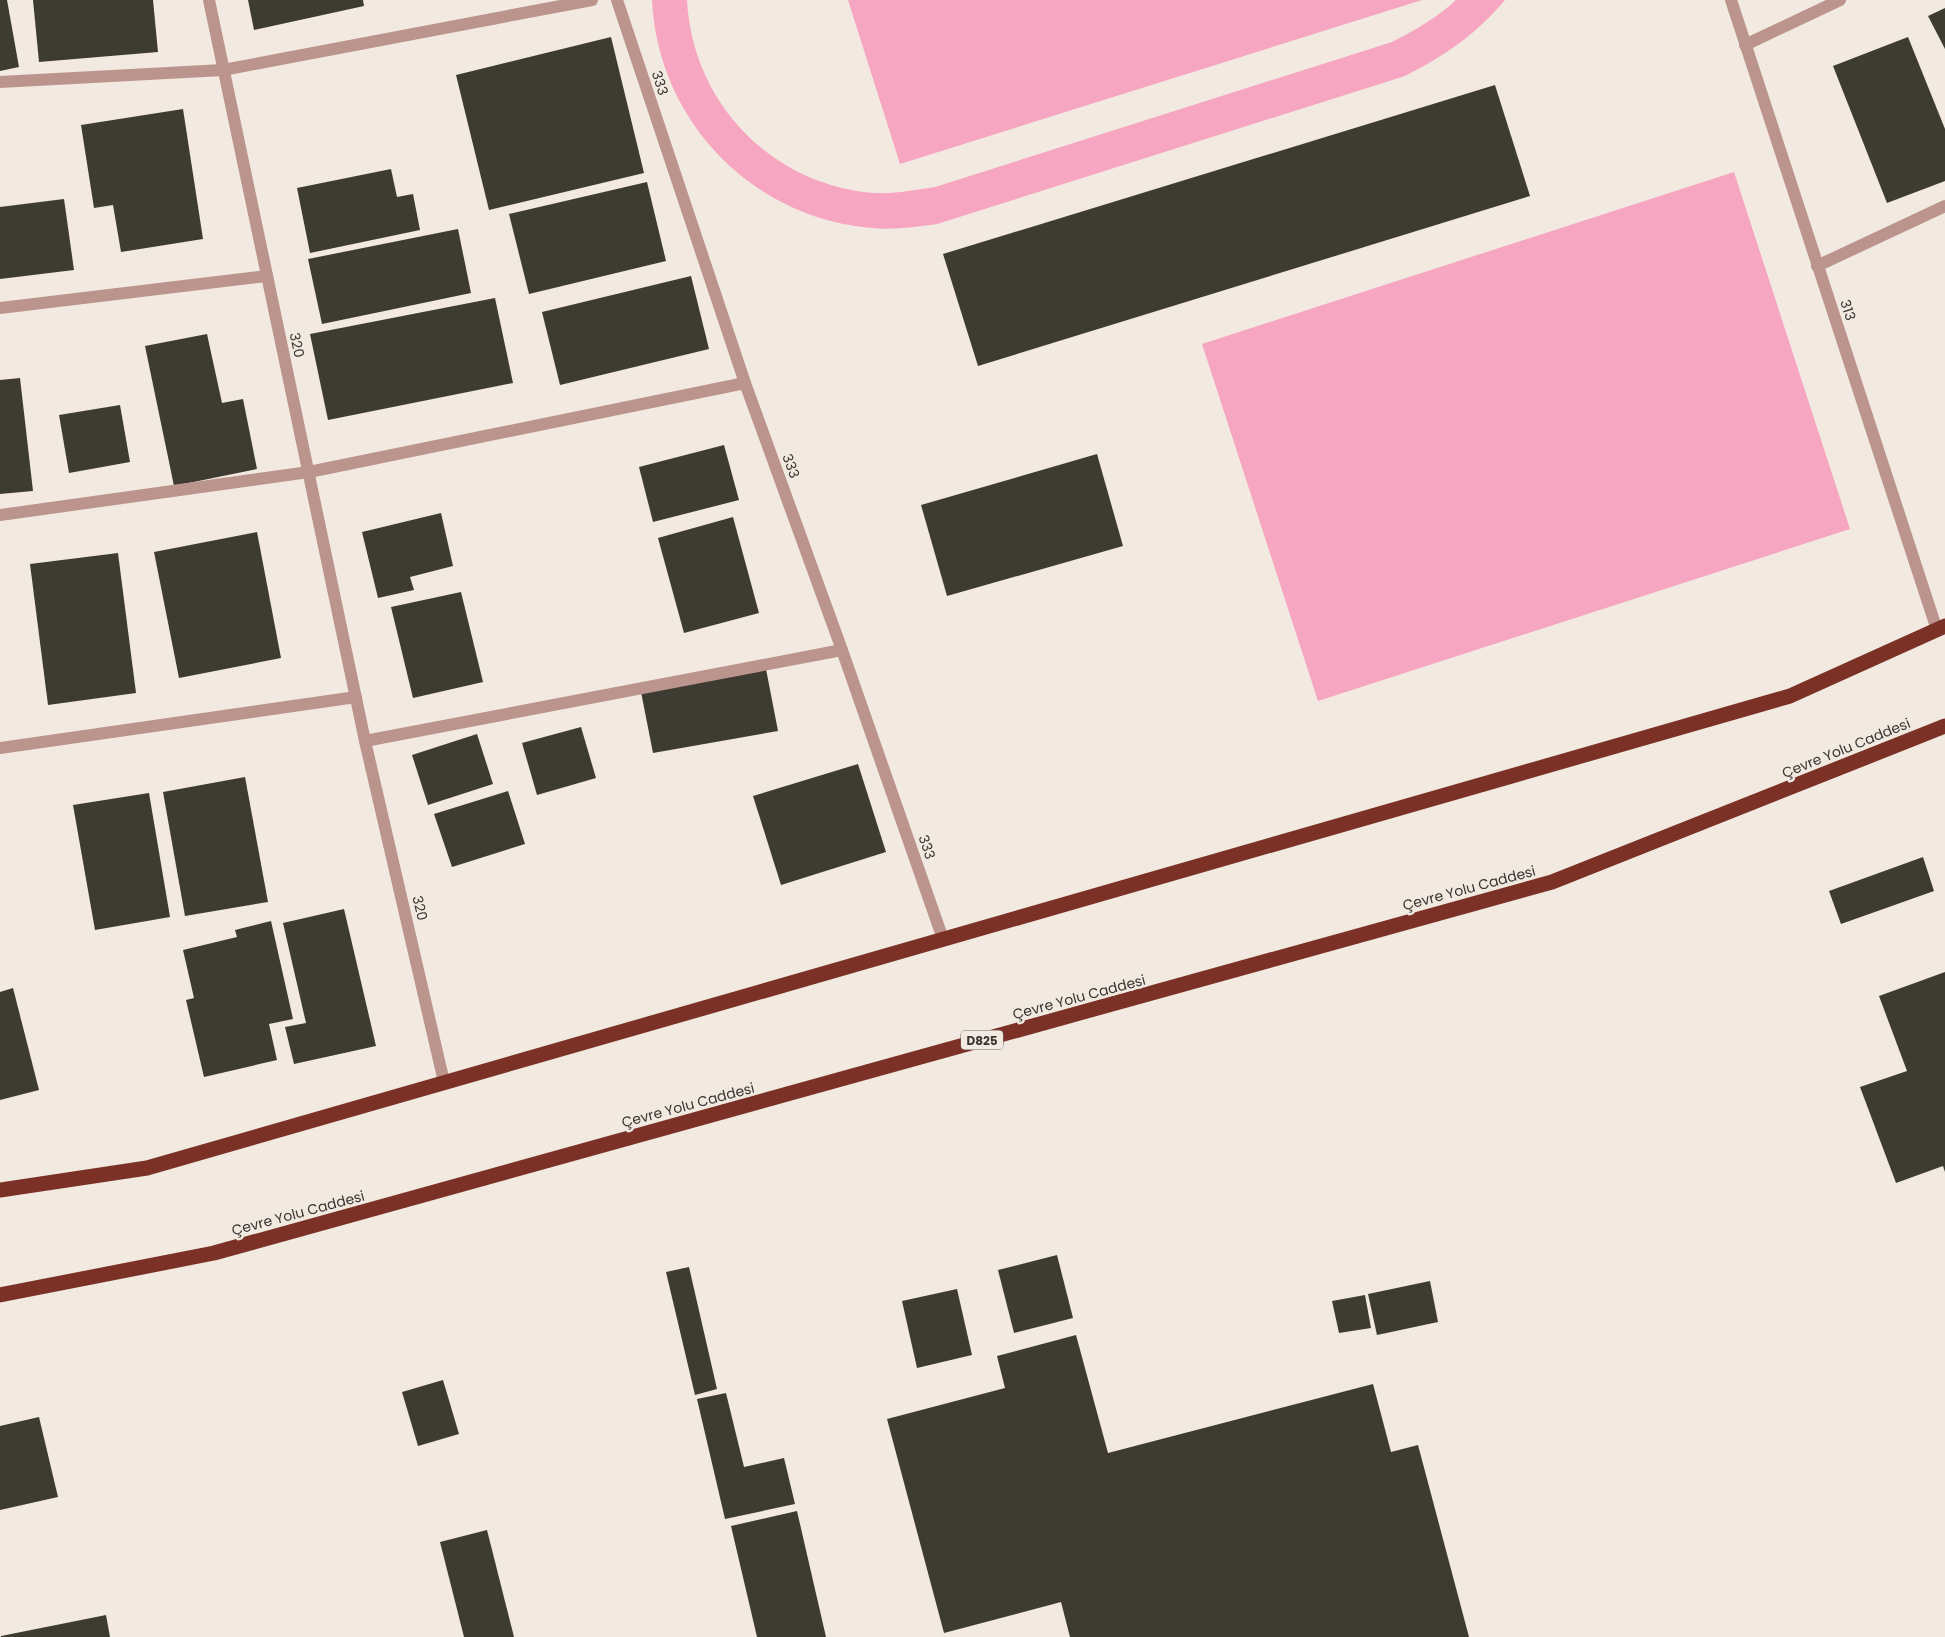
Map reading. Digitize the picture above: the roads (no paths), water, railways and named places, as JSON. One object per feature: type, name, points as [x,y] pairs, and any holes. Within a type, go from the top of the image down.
[{"type":"highway","points":[[0,1190],[147,1168],[1790,696],[1941,628]]},
{"type":"highway","name":"Çevre Yolu Caddesi","points":[[0,1295],[214,1253],[1552,882],[1945,726]]},
{"type":"street","name":"320","points":[[210,0],[223,70],[365,741],[444,1082]]},
{"type":"street","points":[[0,82],[223,70],[592,0]]},
{"type":"street","name":"333","points":[[617,0],[745,383],[842,650],[943,939]]},
{"type":"street","name":"313","points":[[1731,0],[1817,266],[1941,628]]},
{"type":"street","points":[[1745,45],[1840,0]]},
{"type":"street","points":[[1817,266],[1945,206]]},
{"type":"street","points":[[0,308],[267,276]]},
{"type":"street","points":[[0,515],[309,472],[745,383]]},
{"type":"street","points":[[365,741],[842,650]]},
{"type":"street","points":[[0,748],[356,697]]}]
